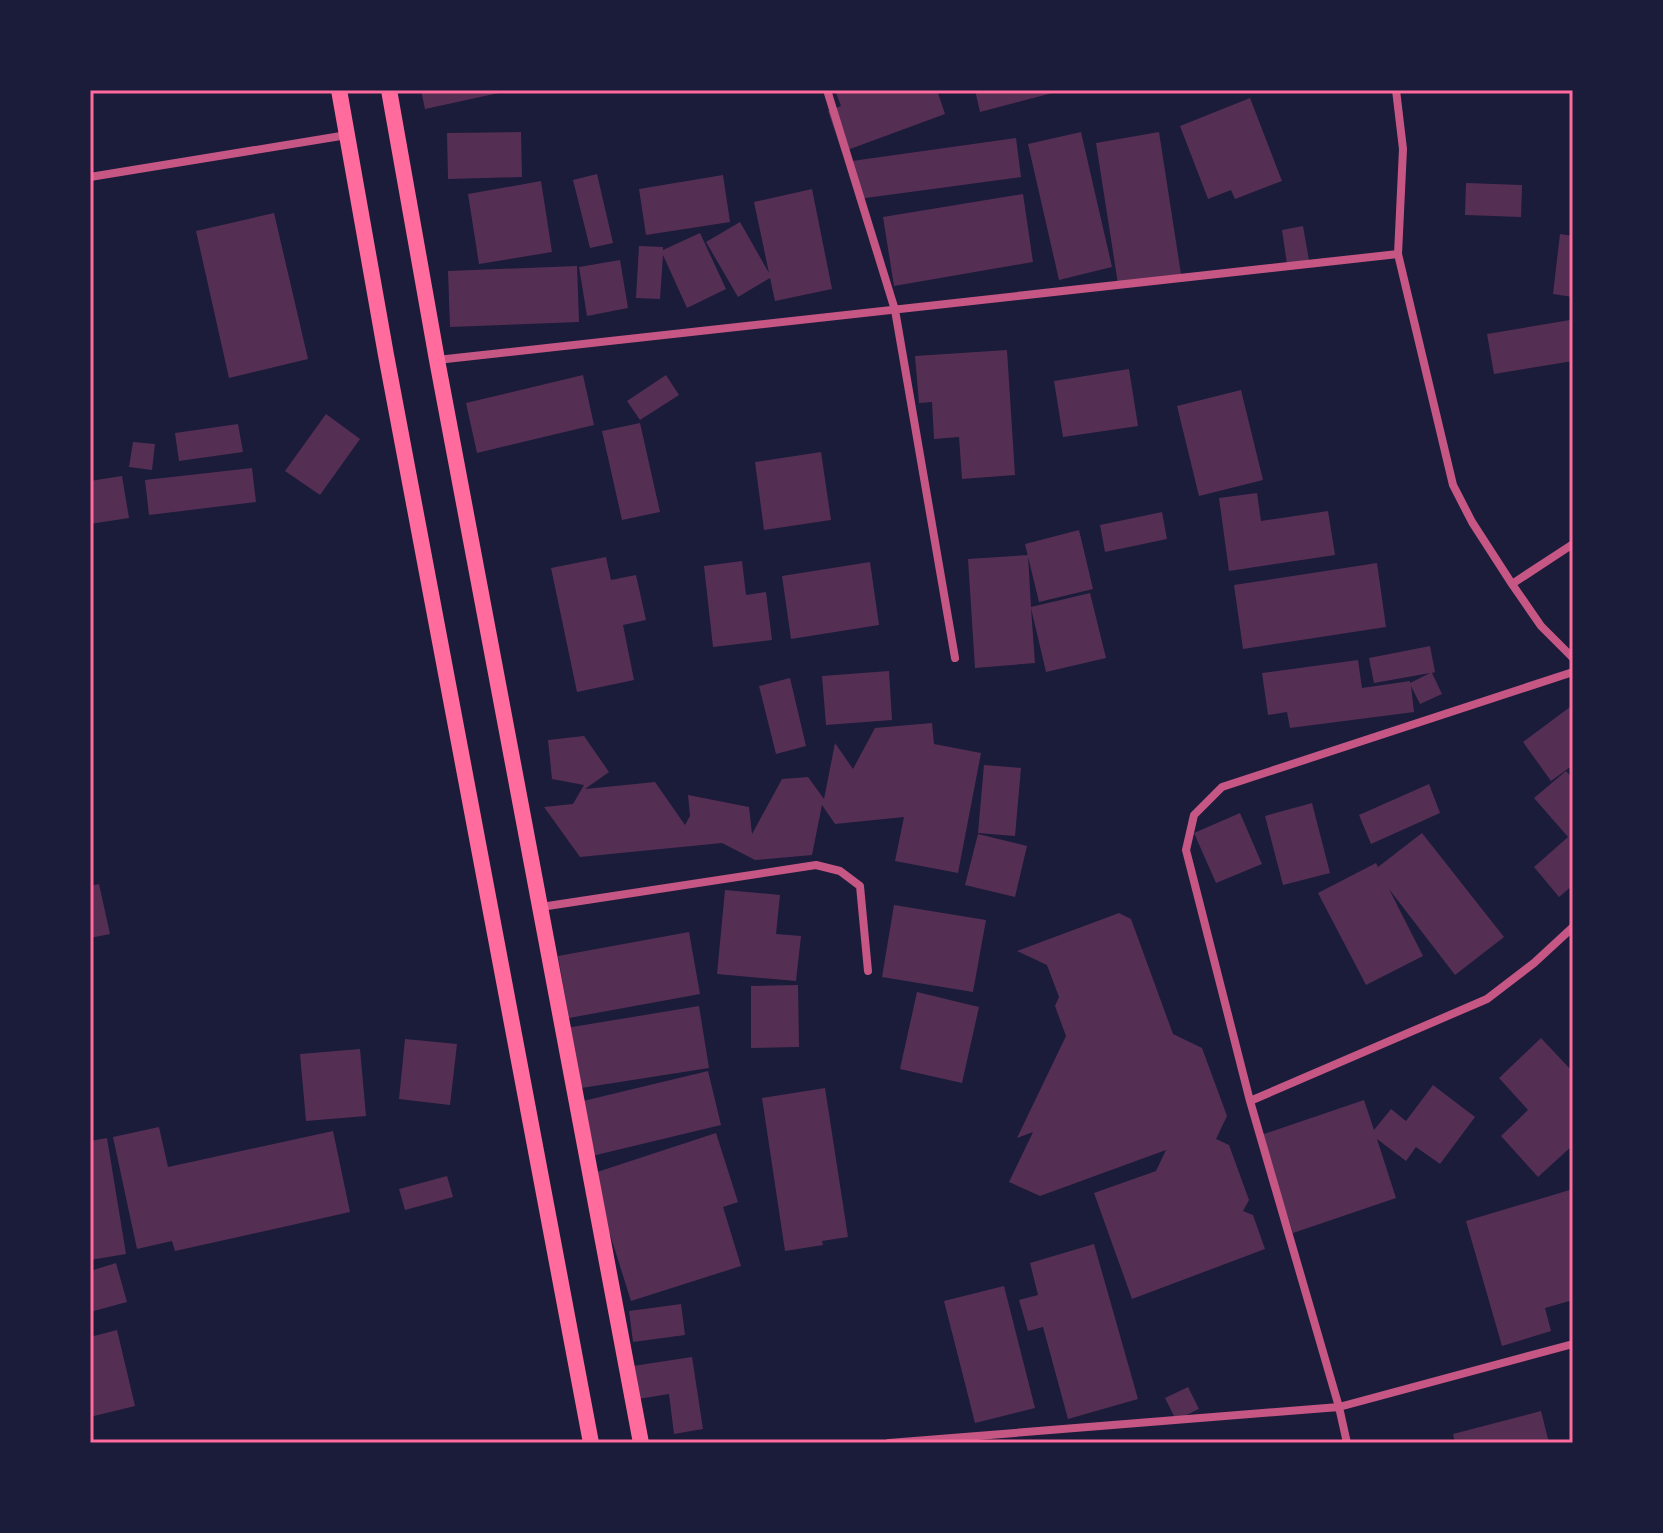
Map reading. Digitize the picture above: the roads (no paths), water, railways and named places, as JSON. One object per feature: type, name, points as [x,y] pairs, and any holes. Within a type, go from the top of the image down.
[{"type":"main road","points":[[339,90],[391,386],[591,1443]]},
{"type":"main road","points":[[389,90],[641,1443]]},
{"type":"street","points":[[827,90],[895,310],[955,658]]},
{"type":"street","points":[[1396,90],[1403,149],[1398,254],[1453,485],[1472,522],[1541,626],[1573,658]]},
{"type":"street","points":[[90,177],[347,135]]},
{"type":"street","points":[[437,360],[1398,254]]},
{"type":"street","points":[[1512,584],[1573,544]]},
{"type":"street","points":[[1347,1443],[1250,1101],[1186,850],[1194,815],[1222,787],[1573,672]]},
{"type":"street","points":[[540,907],[816,865],[840,871],[860,886],[868,971]]},
{"type":"street","points":[[1250,1101],[1487,999],[1534,963],[1573,927]]},
{"type":"street","points":[[889,1443],[1339,1407],[1573,1344]]}]
